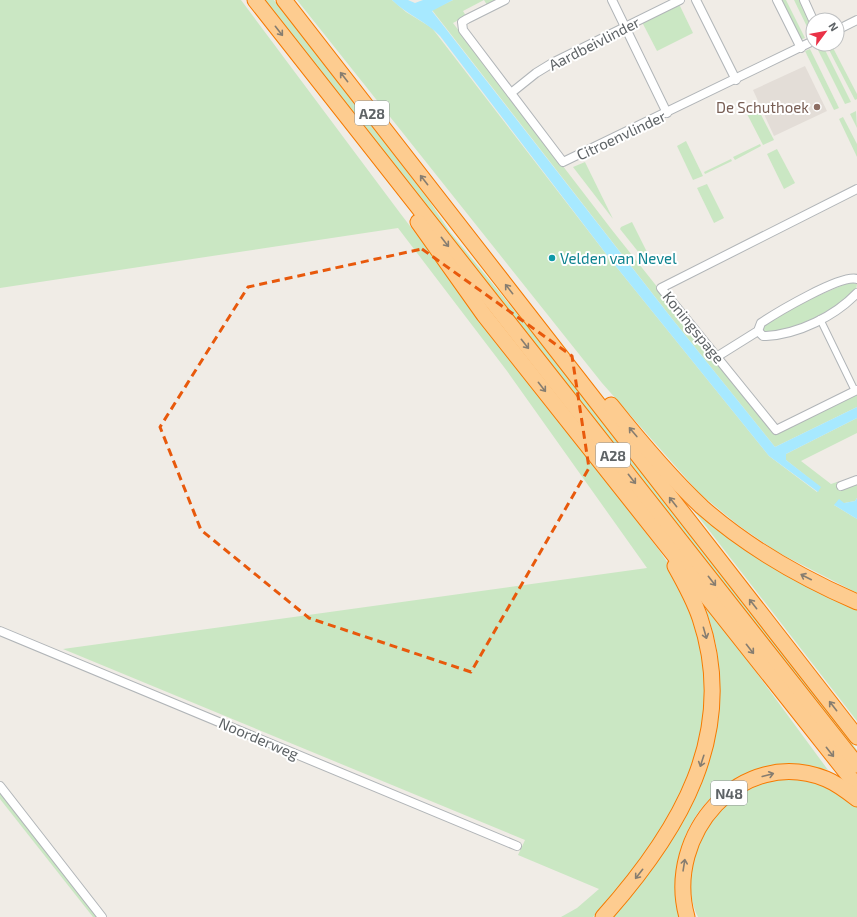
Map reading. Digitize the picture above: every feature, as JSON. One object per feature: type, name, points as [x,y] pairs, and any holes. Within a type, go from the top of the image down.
[{"type":"highway","name":"A28","points":[[255,0],[857,765]]},
{"type":"highway","name":"A28","points":[[284,0],[857,737]]},
{"type":"highway","name":"A28","points":[[369,145],[434,247],[484,315],[659,534],[857,786]]},
{"type":"highway","name":"A28","points":[[533,320],[591,382],[637,437],[702,507],[754,547],[786,567],[857,602]]},
{"type":"highway","name":"A28","points":[[603,917],[642,870],[663,841],[682,809],[698,772],[711,722],[712,675],[706,637],[700,616],[659,534]]},
{"type":"highway","name":"N48","points":[[687,917],[684,904],[682,880],[685,858],[692,839],[714,805],[731,791],[753,780],[772,774],[785,772],[826,779],[857,799]]},
{"type":"street","name":"Citroenvlinder","points":[[505,0],[462,22],[463,30],[563,162],[805,46]]},
{"type":"street","points":[[612,0],[667,112]]},
{"type":"street","name":"Aardbeivlinder","points":[[511,92],[536,73],[554,62],[680,0]]},
{"type":"street","points":[[696,0],[736,80]]},
{"type":"street","points":[[777,0],[801,48]]},
{"type":"street","points":[[804,0],[809,12]]},
{"type":"street","points":[[845,26],[857,20]]},
{"type":"street","name":"Koningspage","points":[[856,391],[776,430],[718,356],[661,288],[857,189]]},
{"type":"street","points":[[718,356],[758,331],[761,323],[796,302],[848,279],[857,279]]},
{"type":"street","points":[[758,331],[763,336],[766,336],[782,334],[799,329],[842,306],[857,293]]},
{"type":"street","points":[[820,319],[856,391]]},
{"type":"street","points":[[841,486],[857,480]]},
{"type":"street","name":"Noorderweg","points":[[0,631],[518,846]]},
{"type":"street","points":[[0,786],[102,917]]},
{"type":"highlighted area","points":[[422,249],[572,356],[589,468],[471,672],[309,618],[201,530],[160,427],[248,287]]},
{"type":"shaded area","points":[[805,66],[827,111],[774,136],[753,90]]},
{"type":"green space","points":[[0,0],[241,0],[400,213],[659,550],[686,589],[703,649],[706,705],[700,749],[671,813],[648,850],[620,887],[593,917],[561,917],[577,908],[599,889],[518,855],[525,840],[63,649],[647,568],[507,371],[398,228],[0,288]]},
{"type":"green space","points":[[261,0],[274,0],[428,199],[450,232],[605,424],[757,619],[857,750],[857,757]]},
{"type":"green space","points":[[297,0],[392,0],[406,12],[432,28],[610,259],[769,456],[817,492],[820,487],[786,460],[786,454],[857,418],[857,433],[801,461],[831,484],[837,482],[840,488],[857,482],[857,498],[855,501],[834,505],[857,519],[857,593],[777,552],[738,525],[699,493],[602,383]]},
{"type":"green space","points":[[453,0],[484,0],[463,11],[466,16],[453,23],[612,230],[774,434],[857,394],[857,407],[775,447],[673,320],[432,10]]},
{"type":"green space","points":[[484,0],[498,0],[487,5]]},
{"type":"green space","points":[[780,0],[786,0],[805,38],[800,40]]},
{"type":"green space","points":[[794,0],[799,0],[805,12],[805,23]]},
{"type":"green space","points":[[679,4],[693,33],[657,51],[642,22]]},
{"type":"green space","points":[[805,52],[811,52],[839,108],[834,110]]},
{"type":"green space","points":[[819,52],[826,52],[851,102],[845,104]]},
{"type":"green space","points":[[830,52],[835,52],[857,94],[857,99],[855,100]]},
{"type":"green space","points":[[757,107],[774,140],[763,145],[746,112]]},
{"type":"green space","points":[[856,111],[857,128],[850,114]]},
{"type":"green space","points":[[843,117],[857,144],[857,157],[839,119]]},
{"type":"green space","points":[[686,141],[703,176],[693,180],[677,146]]},
{"type":"green space","points":[[760,144],[761,146],[735,160],[733,157]]},
{"type":"green space","points":[[777,149],[795,183],[784,189],[767,154]]},
{"type":"green space","points":[[731,159],[732,161],[705,174],[704,172]]},
{"type":"green space","points":[[585,162],[613,219],[573,167]]},
{"type":"green space","points":[[707,184],[724,218],[714,223],[697,188]]},
{"type":"green space","points":[[632,222],[652,262],[648,264],[620,229],[621,227]]},
{"type":"green space","points":[[850,282],[857,284],[856,290],[824,313],[791,327],[765,333],[762,329],[763,325],[806,301]]},
{"type":"green space","points":[[663,471],[718,524],[857,604],[857,721]]},
{"type":"green space","points":[[703,600],[828,770],[801,765],[774,767],[750,773],[727,785],[708,801],[693,821],[682,845],[677,872],[677,884],[683,917],[611,917],[653,864],[688,810],[701,782],[711,751],[717,719],[718,658],[714,637]]},
{"type":"green space","points":[[780,778],[815,779],[857,805],[857,917],[698,917],[692,901],[692,868],[696,851],[703,835],[722,807],[734,796],[756,784]]},
{"type":"green space","points":[[0,790],[97,917],[93,917],[0,799]]},
{"type":"water","points":[[392,0],[408,0],[415,3],[423,0],[453,0],[432,11],[673,320],[775,447],[857,407],[857,418],[786,454],[786,460],[821,487],[818,492],[769,456],[610,259],[440,36],[429,26],[404,10]]},
{"type":"water","points":[[857,498],[857,519],[834,505],[839,499],[844,503],[855,501]]},
{"type":"place","name":"De Schuthoek","points":[[817,107]]},
{"type":"place","name":"Velden van Nevel","points":[[552,258]]}]
